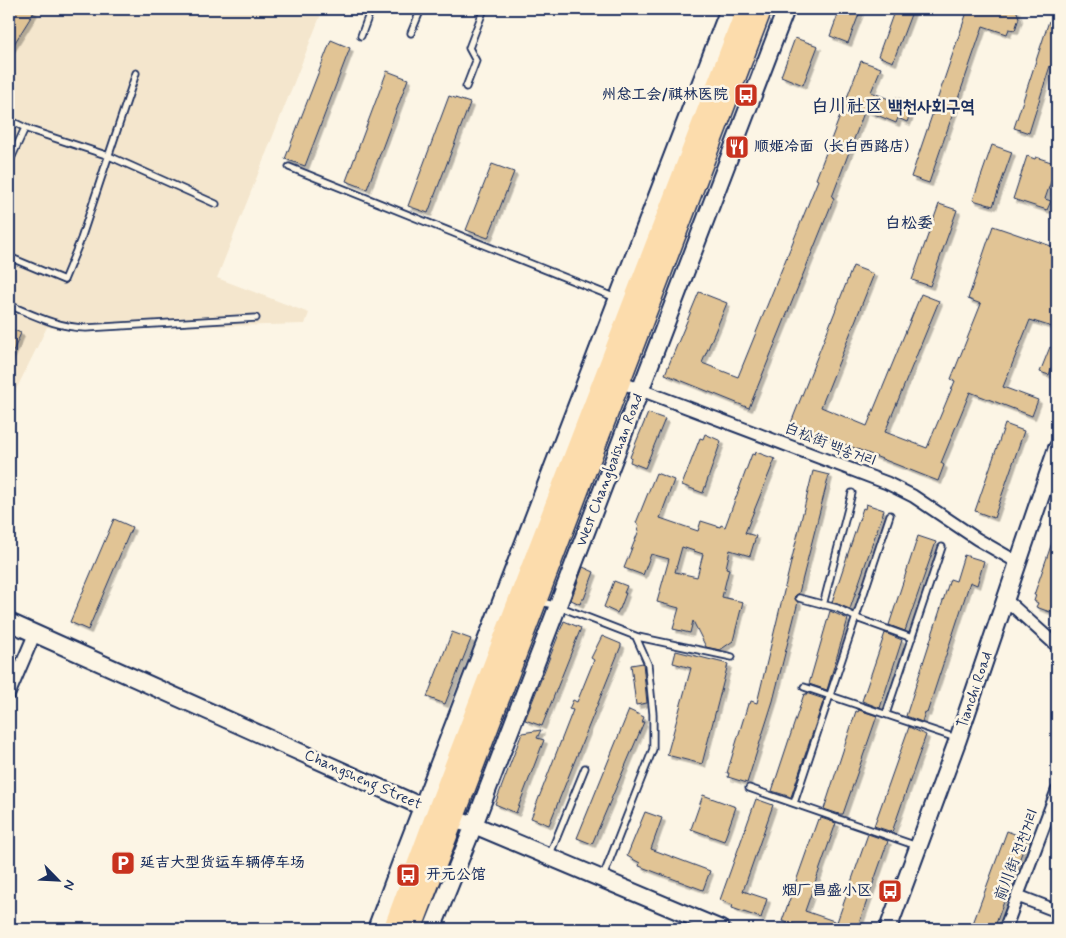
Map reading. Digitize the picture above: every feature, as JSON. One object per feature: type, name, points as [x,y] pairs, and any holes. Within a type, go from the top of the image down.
[{"type":"main road","points":[[393,929],[429,810],[625,302],[746,9]]},
{"type":"main road","name":"West Changbaishan Road","points":[[412,929],[762,9]]},
{"type":"street","points":[[625,302],[729,9]]},
{"type":"street","name":"West Changbaishan Road","points":[[432,929],[474,825],[786,9]]},
{"type":"street","name":"白松街 백송거리","points":[[620,382],[887,483],[913,496],[977,539],[1017,562]]},
{"type":"street","name":"Tianchi Road","points":[[888,929],[958,739],[1057,448]]},
{"type":"street","points":[[1005,599],[1057,646]]},
{"type":"street","name":"Changsheng Street","points":[[9,622],[429,810],[454,820],[474,825],[721,929]]},
{"type":"street","points":[[9,694],[36,633]]},
{"type":"street","name":"前川街 전천거리","points":[[1006,929],[1057,791]]},
{"type":"street","points":[[376,929],[429,810]]},
{"type":"street","points":[[1018,896],[1057,911]]},
{"type":"lane","points":[[361,36],[371,9]]},
{"type":"lane","points":[[411,33],[421,9]]},
{"type":"lane","points":[[466,87],[476,61],[469,48],[484,9]]},
{"type":"lane","points":[[9,257],[64,280],[81,239],[136,73]]},
{"type":"lane","points":[[9,120],[25,128],[109,156],[216,204]]},
{"type":"lane","points":[[9,164],[25,128]]},
{"type":"lane","points":[[289,167],[625,302]]},
{"type":"lane","points":[[9,304],[55,324],[86,328],[256,318]]},
{"type":"lane","points":[[823,605],[852,493]]},
{"type":"lane","points":[[794,803],[890,515]]},
{"type":"lane","points":[[886,714],[942,547]]},
{"type":"lane","points":[[799,598],[837,608],[856,618],[912,638]]},
{"type":"lane","points":[[536,600],[558,606],[636,637],[732,657]]},
{"type":"lane","points":[[602,880],[653,748],[653,714],[648,664],[636,637]]},
{"type":"lane","points":[[804,687],[958,739]]},
{"type":"lane","points":[[548,857],[585,768]]},
{"type":"lane","points":[[749,788],[920,846]]},
{"type":"shaded area","points":[[9,9],[323,9],[217,278],[309,313],[305,324],[64,330],[47,327],[9,404]]},
{"type":"building","points":[[12,9],[30,9],[34,12],[9,52],[9,13]]},
{"type":"building","points":[[840,9],[861,9],[848,43],[830,36]]},
{"type":"building","points":[[895,9],[913,9],[893,62],[878,56]]},
{"type":"building","points":[[968,9],[1016,9],[1019,18],[1015,30],[1009,29],[1007,34],[983,26],[929,183],[911,177]]},
{"type":"building","points":[[1049,21],[1057,24],[1057,69],[1050,66],[1029,133],[1014,128]]},
{"type":"building","points":[[795,38],[818,46],[803,85],[781,76]]},
{"type":"building","points":[[331,40],[350,48],[305,166],[285,159]]},
{"type":"building","points":[[861,61],[881,68],[871,92],[894,101],[896,97],[914,104],[907,122],[898,118],[896,123],[865,110],[832,197],[834,198],[749,408],[665,374],[699,292],[727,303],[702,363],[738,377],[818,180],[816,179]]},
{"type":"building","points":[[387,71],[408,79],[367,189],[346,181]]},
{"type":"building","points":[[449,96],[470,103],[428,213],[408,206]]},
{"type":"building","points":[[992,145],[1012,152],[993,206],[973,200]]},
{"type":"building","points":[[1027,156],[1057,164],[1045,199],[1051,201],[1047,210],[1013,199]]},
{"type":"building","points":[[492,164],[514,172],[488,238],[466,230]]},
{"type":"building","points":[[939,204],[957,210],[930,286],[912,280]]},
{"type":"building","points":[[993,226],[1057,248],[1057,311],[1052,327],[1030,320],[1003,387],[1038,400],[1032,416],[970,392],[941,463],[944,465],[938,481],[791,423],[853,266],[874,274],[821,407],[867,426],[921,294],[939,301],[885,432],[927,448],[955,381],[951,379],[981,304],[968,299]]},
{"type":"building","points":[[9,328],[21,333],[9,361]]},
{"type":"building","points":[[1050,347],[1057,350],[1057,354],[1049,375],[1040,372]]},
{"type":"building","points":[[648,413],[665,419],[645,468],[630,462],[630,457]]},
{"type":"building","points":[[1005,424],[1024,431],[994,518],[975,511]]},
{"type":"building","points":[[705,434],[721,441],[703,493],[682,485],[700,438],[703,439]]},
{"type":"building","points":[[756,452],[775,459],[745,533],[756,536],[750,556],[730,550],[726,568],[729,569],[722,597],[743,602],[733,641],[720,650],[706,647],[693,621],[690,633],[673,629],[679,608],[657,602],[669,559],[651,554],[643,575],[624,568],[639,530],[637,530],[639,525],[636,523],[656,473],[674,480],[660,518],[698,531],[701,521],[725,527],[752,454],[755,455]],"holes":[[[682,547],[703,554],[697,577],[675,572]]]},
{"type":"building","points":[[813,471],[829,475],[799,593],[794,597],[798,602],[773,701],[747,783],[728,777],[729,773],[727,773],[748,704],[751,701],[757,703]]},
{"type":"building","points":[[866,504],[884,510],[850,609],[832,602],[863,508],[865,509]]},
{"type":"building","points":[[114,519],[132,527],[88,630],[70,622]]},
{"type":"building","points":[[1056,531],[1057,591],[1050,612],[1036,607],[1038,603],[1034,601],[1036,595],[1034,595]]},
{"type":"building","points":[[918,536],[936,542],[905,631],[889,625]]},
{"type":"building","points":[[964,555],[984,561],[977,585],[970,582],[927,713],[925,712],[922,722],[906,716],[950,579],[956,581]]},
{"type":"building","points":[[583,567],[594,572],[584,599],[582,599],[580,604],[571,600]]},
{"type":"building","points":[[614,581],[627,586],[617,613],[604,607]]},
{"type":"building","points":[[830,611],[848,619],[827,690],[809,684]]},
{"type":"building","points":[[564,621],[581,628],[542,726],[525,720]]},
{"type":"building","points":[[452,632],[471,639],[445,704],[427,697]]},
{"type":"building","points":[[885,633],[902,640],[880,708],[862,701]]},
{"type":"building","points":[[602,636],[621,644],[621,646],[549,825],[531,818],[573,710],[569,709],[573,700],[577,702],[594,660],[591,658]]},
{"type":"building","points":[[676,651],[728,664],[702,764],[667,755],[691,668],[673,663]]},
{"type":"building","points":[[643,663],[647,703],[636,705],[631,665]]},
{"type":"building","points":[[806,693],[824,699],[791,797],[772,791],[804,694],[806,695]]},
{"type":"building","points":[[629,710],[644,717],[642,722],[644,722],[592,844],[577,838]]},
{"type":"building","points":[[859,710],[877,716],[843,814],[839,814],[824,809],[856,711],[858,712]]},
{"type":"building","points":[[909,727],[926,735],[892,832],[874,826]]},
{"type":"building","points":[[541,730],[537,738],[544,740],[516,813],[495,804],[522,733]]},
{"type":"building","points":[[703,795],[736,807],[724,841],[691,829]]},
{"type":"building","points":[[756,799],[773,805],[743,891],[767,899],[761,918],[732,908],[733,905],[720,900]]},
{"type":"building","points":[[645,812],[662,818],[651,849],[710,871],[703,890],[639,866],[640,863],[627,856]]},
{"type":"building","points":[[821,818],[836,823],[805,911],[837,922],[868,834],[888,841],[857,929],[794,929],[796,925],[782,921],[818,819],[820,820]]},
{"type":"building","points":[[1007,831],[1027,839],[994,929],[971,929]]},
{"type":"place","name":"州总工会/祺林医院","points":[[746,95]]},
{"type":"place","name":"顺姬冷面（长白西路店）","points":[[737,147]]},
{"type":"place","name":"延吉大型货运车辆停车场","points":[[123,863]]},
{"type":"place","name":"开元公馆","points":[[408,875]]},
{"type":"place","name":"烟厂昌盛小区","points":[[890,891]]},
{"type":"district","name":"白川社区 백천사회구역","points":[[893,107]]},
{"type":"district","name":"白松委","points":[[909,223]]}]
